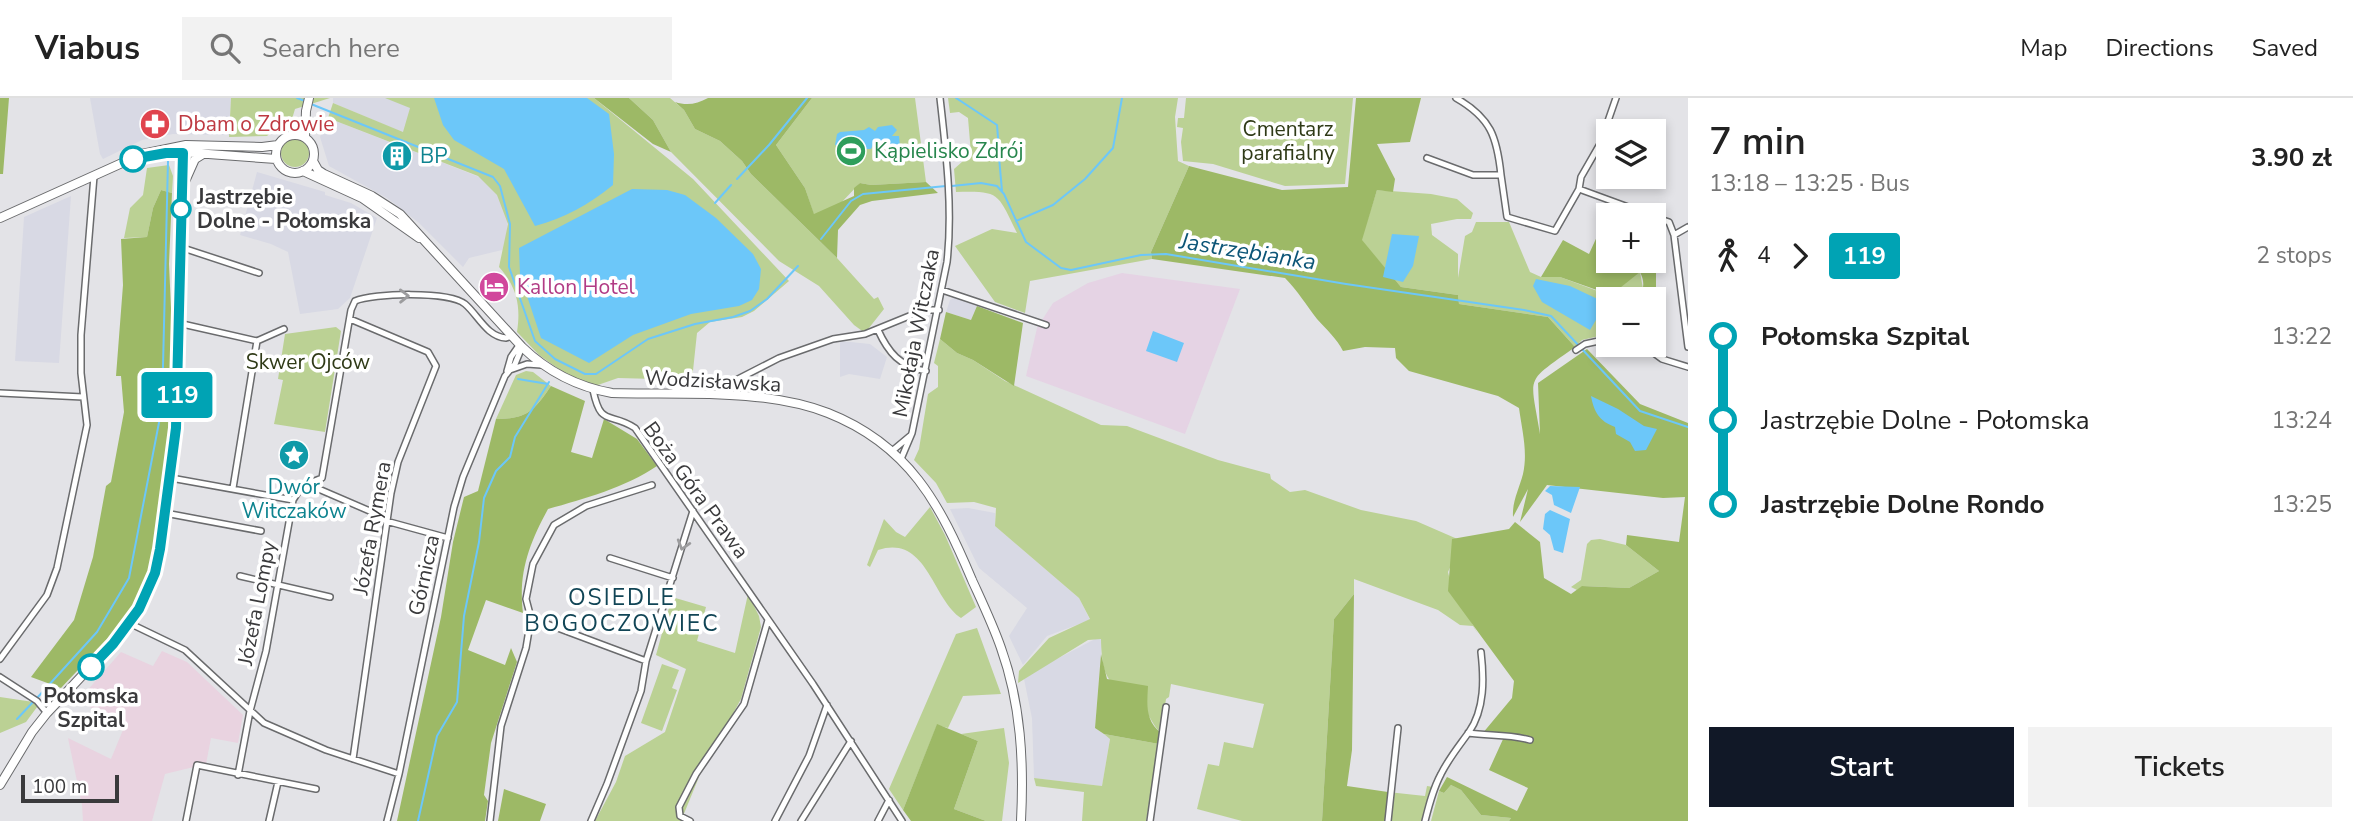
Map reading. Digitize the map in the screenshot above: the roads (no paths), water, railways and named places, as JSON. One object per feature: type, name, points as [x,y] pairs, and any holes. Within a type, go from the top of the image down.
[{"type":"main road","points":[[301,136],[309,98]]},
{"type":"main road","points":[[285,136],[301,136],[313,145],[313,161],[303,172],[284,170],[276,159],[278,145],[285,136]]},
{"type":"main road","points":[[0,218],[142,153],[165,148],[278,145]]},
{"type":"main road","points":[[182,189],[202,149]]},
{"type":"main road","points":[[133,159],[202,149],[276,159]]},
{"type":"main road","points":[[0,785],[26,740],[47,713],[113,644],[129,623],[139,609],[155,573],[171,478],[176,428],[183,153]]},
{"type":"main road","name":"Wodzisławska","points":[[313,161],[324,174],[372,196],[400,214],[521,345],[543,365],[563,377],[593,390],[612,393],[777,399],[839,418],[869,435],[901,459],[936,502],[949,525],[1001,647],[1018,716],[1022,753],[1021,821]]},
{"type":"main road","name":"Wodzisławska","points":[[303,172],[362,198],[427,244]]},
{"type":"street","name":"Mikołaja Witczaka","points":[[901,459],[909,443],[926,371],[950,242],[949,192],[940,98]]},
{"type":"street","points":[[1456,98],[1471,106],[1492,129],[1499,151],[1507,217],[1555,231],[1600,144],[1616,98]]},
{"type":"street","points":[[1427,158],[1473,174],[1501,175]]},
{"type":"street","points":[[0,659],[47,595],[57,568],[87,425],[83,397],[81,335],[94,176]]},
{"type":"street","points":[[1579,189],[1617,203]]},
{"type":"street","points":[[1666,221],[1674,235],[1688,347]]},
{"type":"street","points":[[1674,235],[1688,227]]},
{"type":"street","points":[[180,247],[259,273]]},
{"type":"street","points":[[943,290],[1045,325]]},
{"type":"street","points":[[171,478],[293,500],[302,486],[322,478],[355,301],[394,296],[447,297],[464,304],[493,335],[506,338],[512,335]]},
{"type":"street","points":[[670,395],[684,384],[736,380],[779,358],[832,339],[877,330],[923,310],[939,310]]},
{"type":"street","name":"Józefa Rymera","points":[[350,319],[428,352],[436,366],[398,461],[386,521],[353,759]]},
{"type":"street","points":[[178,323],[257,341],[284,328]]},
{"type":"street","points":[[877,330],[894,357],[906,365],[926,371]]},
{"type":"street","points":[[233,488],[257,341]]},
{"type":"street","points":[[1576,350],[1596,342]]},
{"type":"street","name":"Górnicza","points":[[387,821],[463,477],[508,371],[515,364],[521,345]]},
{"type":"street","points":[[1659,357],[1688,367]]},
{"type":"street","points":[[508,371],[527,364],[543,365]]},
{"type":"street","name":"Boża Góra Prawa","points":[[593,390],[597,410],[607,418],[635,428],[827,705],[902,821]]},
{"type":"street","points":[[0,393],[83,397]]},
{"type":"street","name":"Mikołaja Witczaka","points":[[892,451],[910,436]]},
{"type":"street","points":[[307,484],[379,515],[386,521],[448,538]]},
{"type":"street","points":[[490,821],[501,726],[523,660],[531,618],[526,599],[533,564],[554,525],[586,506],[652,485]]},
{"type":"street","name":"Józefa Lompy","points":[[239,775],[250,711],[266,651],[293,500]]},
{"type":"street","points":[[591,821],[641,691],[646,661],[694,511]]},
{"type":"street","points":[[165,513],[261,531]]},
{"type":"street","points":[[610,558],[673,578]]},
{"type":"street","points":[[240,576],[330,597]]},
{"type":"street","points":[[531,618],[646,661]]},
{"type":"street","points":[[690,821],[680,816],[679,807],[696,774],[744,704],[768,620]]},
{"type":"street","points":[[129,623],[185,650],[264,723],[353,759],[399,774]]},
{"type":"street","points":[[1425,821],[1441,774],[1468,733],[1482,697],[1481,652]]},
{"type":"street","points":[[0,677],[37,701],[47,713]]},
{"type":"street","points":[[775,821],[809,756],[827,705]]},
{"type":"street","points":[[1150,821],[1166,707]]},
{"type":"street","points":[[1388,821],[1398,728]]},
{"type":"street","points":[[1468,733],[1517,736],[1530,740]]},
{"type":"street","points":[[801,821],[851,741]]},
{"type":"street","points":[[186,821],[198,765],[316,789]]},
{"type":"street","points":[[269,821],[278,782]]},
{"type":"street","points":[[878,821],[889,800]]},
{"type":"water","points":[[434,98],[587,98],[609,114],[614,154],[613,185],[576,210],[535,226],[504,169],[454,140],[443,125]]},
{"type":"water","points":[[892,125],[897,130],[892,136],[899,136],[900,146],[876,148],[874,143],[871,149],[862,149],[861,138],[857,137],[853,139],[855,148],[851,152],[835,145],[840,132],[864,130],[869,127],[875,131],[878,127]]},
{"type":"water","points":[[632,189],[667,190],[685,195],[716,218],[753,254],[761,269],[759,289],[752,300],[739,306],[691,314],[633,335],[589,363],[541,338],[520,275],[519,248]]},
{"type":"water","points":[[1392,234],[1419,236],[1413,266],[1403,282],[1383,277]]},
{"type":"water","points":[[1536,279],[1570,286],[1596,298],[1596,320],[1590,330],[1542,302],[1533,286]]},
{"type":"water","points":[[1153,331],[1184,343],[1177,362],[1146,351]]},
{"type":"water","points":[[1591,396],[1644,426],[1657,429],[1646,450],[1635,451],[1630,442],[1616,434],[1615,427],[1598,415]]},
{"type":"water","points":[[1550,486],[1580,487],[1571,513],[1554,505],[1552,495],[1545,491]]},
{"type":"water","points":[[1550,510],[1570,519],[1563,553],[1554,550],[1550,535],[1543,529],[1545,514]]},
{"type":"waterway","name":"Jastrzębianka","points":[[297,98],[305,101]]},
{"type":"waterway","points":[[737,179],[807,98]]},
{"type":"waterway","points":[[956,98],[997,125],[999,150]]},
{"type":"waterway","points":[[1016,221],[1053,205],[1085,179],[1113,148],[1122,98]]},
{"type":"waterway","name":"Jastrzębianka","points":[[311,104],[493,177],[500,186],[510,224],[509,267],[535,341],[555,359],[585,374],[596,374],[648,339],[750,311],[767,299],[798,266]]},
{"type":"waterway","points":[[999,157],[1002,191]]},
{"type":"waterway","points":[[37,698],[97,632],[129,578],[162,407],[168,161]]},
{"type":"waterway","name":"Jastrzębianka","points":[[952,186],[981,183],[997,186],[1004,194],[1026,242],[1061,268],[1071,270],[1141,255],[1166,254],[1551,316],[1640,411],[1688,427]]},
{"type":"waterway","points":[[715,203],[731,185]]},
{"type":"waterway","name":"Jastrzębianka","points":[[821,239],[851,201],[863,194],[946,186]]},
{"type":"waterway","points":[[518,379],[548,384]]},
{"type":"waterway","points":[[418,821],[437,736],[457,702],[464,616],[479,542],[484,498],[496,471],[510,457],[515,437],[549,382]]},
{"type":"waterway","points":[[17,719],[33,702]]},
{"type":"place","name":"Dbam o Zdrowie","points":[[155,124]]},
{"type":"place","name":"Kąpielisko Zdrój","points":[[851,151]]},
{"type":"place","name":"BP","points":[[397,156]]},
{"type":"place","name":"Jastrzębie Dolne - Połomska","points":[[181,209]]},
{"type":"place","name":"Kallon Hotel","points":[[494,287]]},
{"type":"place","name":"Dwór Witczaków","points":[[294,455]]},
{"type":"place","name":"Połomska Szpital","points":[[91,667]]},
{"type":"district","name":"OSIEDLE BOGOCZOWIEC","points":[[622,610]]},
{"type":"park label","name":"Cmentarz parafialny","points":[[1288,141]]},
{"type":"park label","name":"Skwer Ojców","points":[[308,362]]}]
